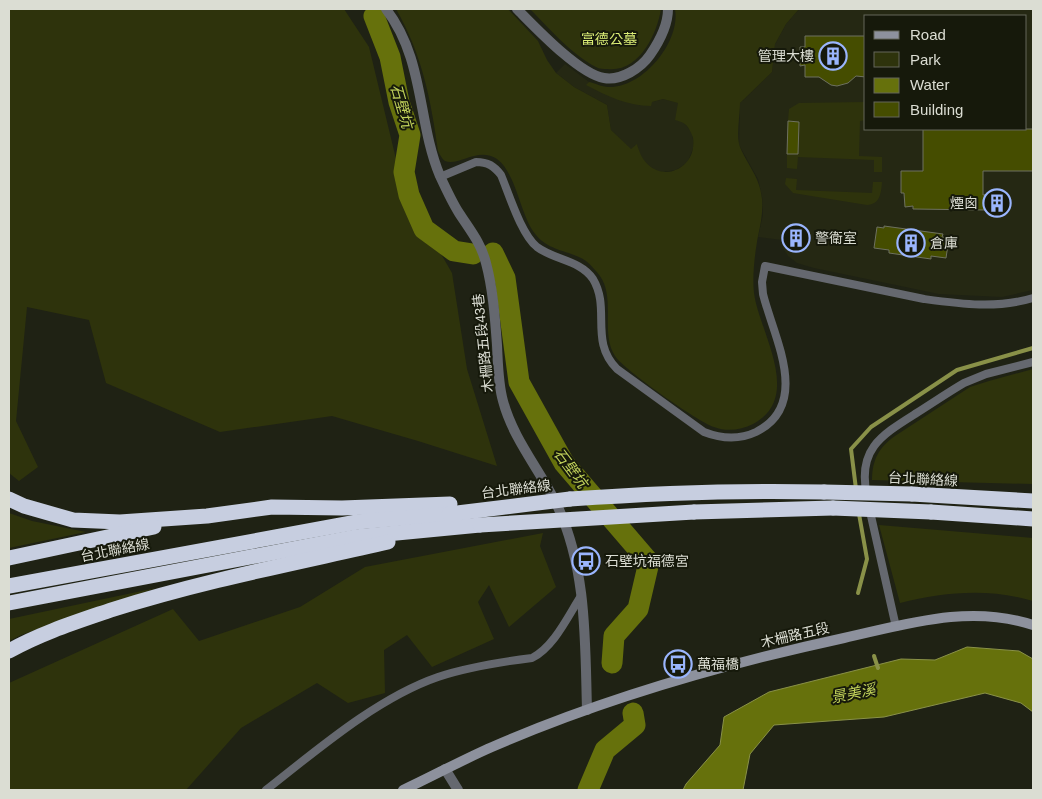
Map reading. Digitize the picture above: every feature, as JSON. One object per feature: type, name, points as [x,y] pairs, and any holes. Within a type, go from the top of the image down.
[{"type":"highway","name":"台北聯絡線","points":[[9,586],[357,522],[449,515],[570,499],[630,495],[771,491],[912,494],[1033,501]]},
{"type":"highway","points":[[9,499],[24,506],[73,520],[120,522],[207,516],[272,507],[342,508],[449,515]]},
{"type":"highway","name":"台北聯絡線","points":[[9,603],[355,537],[449,515],[480,525],[694,512],[833,508],[1033,519]]},
{"type":"highway","points":[[9,651],[23,643],[70,624],[189,588],[449,515]]},
{"type":"highway","points":[[9,558],[207,516]]},
{"type":"main road","name":"木柵路五段","points":[[403,790],[490,748],[587,710],[712,670],[779,652],[942,617],[970,615],[999,616],[1033,625]]},
{"type":"street","name":"木柵路五段43巷","points":[[386,9],[402,36],[415,71],[423,104],[430,149],[440,177],[483,252],[492,292],[499,381],[505,408],[514,429],[556,505],[571,543],[577,566],[584,623],[587,710]]},
{"type":"street","points":[[517,9],[546,38],[588,71],[604,78],[616,77],[631,72],[647,60],[662,36],[668,9]]},
{"type":"street","points":[[445,770],[458,790]]},
{"type":"lane","points":[[440,177],[476,162],[490,164],[495,167],[501,175],[523,229],[535,246],[580,267],[591,277],[598,289],[601,305],[602,339],[609,361],[617,369],[704,432],[716,437],[732,438],[750,434],[762,428],[773,418],[784,397],[785,369],[763,294],[762,282],[765,266],[924,299],[948,302],[1000,305],[1033,298]]},
{"type":"lane","points":[[896,626],[865,489],[864,473],[872,446],[887,431],[964,383],[986,374],[1033,362]]},
{"type":"lane","points":[[266,790],[314,752],[373,710],[401,694],[438,677],[492,663],[537,656],[552,640],[581,596]]},
{"type":"shaded area","points":[[799,9],[1033,9],[1033,290],[1002,297],[939,294],[797,263],[788,256],[783,248],[782,240],[758,237],[763,215],[762,197],[758,179],[739,145],[740,103],[772,72],[775,44],[786,24]]},
{"type":"shaded area","points":[[565,64],[589,82],[587,85],[652,102],[663,99],[679,103],[685,124],[692,133],[694,146],[687,163],[676,170],[663,172],[653,170],[640,156],[637,145],[631,150],[611,130],[607,105],[574,87],[556,73]]},
{"type":"green space","points":[[9,9],[344,9],[369,47],[403,188],[452,273],[467,369],[497,466],[332,416],[220,432],[106,383],[89,320],[27,307],[16,421],[38,467],[19,481],[9,473]]},
{"type":"green space","points":[[396,9],[508,9],[538,41],[556,73],[574,87],[607,105],[611,130],[631,149],[637,144],[643,158],[651,167],[661,171],[671,171],[680,168],[688,160],[692,150],[693,138],[689,129],[685,124],[675,120],[678,103],[663,99],[652,102],[651,106],[642,106],[610,96],[586,85],[589,82],[606,87],[621,86],[646,72],[665,49],[672,35],[675,9],[799,9],[786,24],[775,44],[772,72],[740,103],[739,143],[759,184],[762,199],[753,286],[757,309],[769,344],[777,381],[775,398],[768,412],[753,424],[744,428],[734,430],[719,429],[705,423],[678,406],[621,363],[611,347],[605,285],[595,270],[580,257],[547,245],[536,235],[526,217],[509,175],[497,159],[483,155],[450,162],[445,161],[441,157],[438,151],[432,114],[419,60],[413,43]]},
{"type":"green space","name":"富德公墓","points":[[530,9],[661,9],[651,40],[637,58],[628,65],[618,69],[602,69],[587,62],[561,41]]},
{"type":"green space","points":[[864,102],[864,120],[860,121],[859,156],[882,157],[882,172],[874,172],[874,160],[798,157],[797,169],[787,168],[787,154],[798,154],[799,122],[788,121],[789,109],[799,103]]},
{"type":"green space","points":[[786,178],[797,179],[796,190],[872,193],[873,182],[882,182],[877,200],[875,203],[867,205],[793,193],[785,184]]},
{"type":"green space","points":[[1033,369],[1033,484],[872,480],[875,460],[881,449],[895,436],[970,387]]},
{"type":"green space","points":[[9,513],[32,521],[86,532],[9,548]]},
{"type":"green space","points":[[879,525],[1033,538],[1033,601],[1000,594],[966,593],[933,596],[900,603]]},
{"type":"green space","points":[[543,533],[540,546],[556,587],[509,627],[489,585],[478,602],[494,639],[432,667],[407,635],[384,650],[385,693],[348,703],[317,683],[241,728],[186,790],[9,790],[9,683],[173,609],[199,641],[300,607],[365,567]]},
{"type":"green space","points":[[156,588],[21,635],[9,641],[9,619]]},
{"type":"water","name":"景美溪","points":[[967,647],[1019,651],[1033,659],[1033,712],[1021,703],[985,693],[884,717],[774,725],[750,754],[743,790],[683,790],[720,745],[724,717],[769,692],[901,659],[935,660]]},
{"type":"building","name":"管理大樓","points":[[805,36],[864,36],[864,77],[856,76],[848,83],[837,86],[831,85],[819,77],[805,77],[805,65],[800,66],[800,47],[805,47]]},
{"type":"building","points":[[788,121],[799,122],[798,154],[787,154]]},
{"type":"building","points":[[1033,129],[1033,171],[983,171],[983,195],[1001,193],[1008,201],[1008,208],[1003,214],[991,214],[986,210],[913,209],[913,206],[905,207],[904,193],[901,193],[901,171],[923,171],[923,130]]},
{"type":"building","name":"倉庫","points":[[884,226],[943,234],[942,237],[949,238],[946,258],[931,256],[931,259],[889,253],[889,250],[874,248],[877,227],[884,228]]},
{"type":"building","name":"警衛室","points":[[788,233],[807,233],[806,247],[793,246],[786,243],[785,237]]},
{"type":"waterway","name":"石壁坑","points":[[374,16],[390,57],[399,102],[410,135],[404,172],[409,195],[424,229],[454,251],[473,254]]},
{"type":"waterway","name":"石壁坑","points":[[493,253],[505,278],[519,382],[564,463],[649,562],[638,609],[614,636],[612,663]]},
{"type":"waterway","points":[[856,489],[851,449],[871,427],[957,370],[1033,348]]},
{"type":"waterway","points":[[858,593],[867,559],[859,514]]},
{"type":"waterway","points":[[874,656],[878,668]]},
{"type":"waterway","name":"石壁坑","points":[[588,790],[605,750],[635,725],[633,713]]},
{"type":"place","name":"管理大樓","points":[[833,56]]},
{"type":"place","name":"煙囪","points":[[997,203]]},
{"type":"place","name":"警衛室","points":[[796,238]]},
{"type":"place","name":"倉庫","points":[[911,243]]},
{"type":"place","name":"石壁坑福德宮","points":[[586,561]]},
{"type":"place","name":"萬福橋","points":[[678,664]]}]
